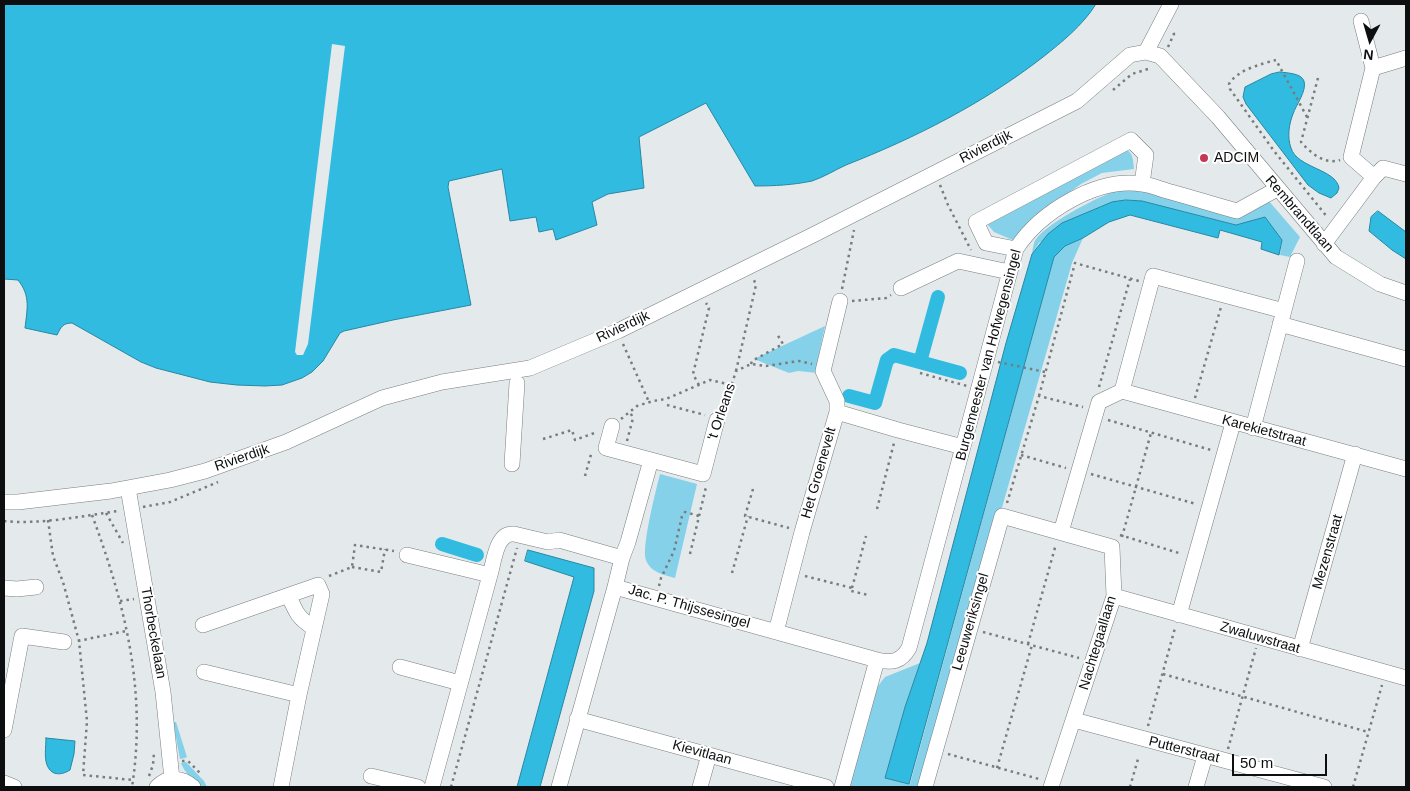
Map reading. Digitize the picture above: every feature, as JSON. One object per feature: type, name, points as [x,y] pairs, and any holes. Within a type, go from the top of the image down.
[{"type":"street","points":[[1146,52],[1172,4]]},
{"type":"street","points":[[1361,21],[1373,68],[1351,157],[1374,177]]},
{"type":"street","name":"Rembrandtlaan","points":[[1146,52],[1160,56],[1218,117],[1336,257],[1380,284],[1406,293]]},
{"type":"street","name":"Rivierdijk","points":[[4,502],[18,502],[128,488],[170,480],[204,471],[286,442],[382,398],[442,382],[530,368],[609,334],[820,232],[1077,101],[1130,55],[1146,52]]},
{"type":"street","points":[[1373,68],[1406,58]]},
{"type":"street","points":[[1016,249],[986,243],[976,222],[1131,140],[1146,155],[1142,184]]},
{"type":"street","points":[[1324,244],[1374,177],[1383,168],[1406,174]]},
{"type":"street","name":"Burgemeester van Hofwegensingel","points":[[877,660],[896,661],[905,656],[909,648],[1009,272],[1016,249],[1025,235],[1037,223],[1062,206],[1088,192],[1112,184],[1142,184],[1237,211],[1277,189]]},
{"type":"street","points":[[901,288],[958,261],[1009,272]]},
{"type":"street","points":[[1253,428],[1297,262]]},
{"type":"street","points":[[1060,532],[1096,409],[1122,391],[1153,276],[1224,295],[1282,317],[1406,359]]},
{"type":"street","points":[[838,412],[837,401],[823,371],[840,301]]},
{"type":"street","points":[[512,464],[517,383]]},
{"type":"street","name":"Karekietstraat","points":[[1122,391],[1406,469]]},
{"type":"street","name":"Het Groenevelt","points":[[776,632],[802,532],[838,412],[963,447]]},
{"type":"street","name":"'t Orleans","points":[[704,474],[719,419]]},
{"type":"street","points":[[616,423],[606,448],[704,474]]},
{"type":"street","points":[[1179,615],[1233,423]]},
{"type":"street","name":"Mezenstraat","points":[[1300,649],[1355,454]]},
{"type":"street","points":[[615,587],[651,460]]},
{"type":"street","name":"Thorbeckelaan","points":[[128,488],[164,701],[172,779]]},
{"type":"street","points":[[1002,516],[1060,532],[1117,539]]},
{"type":"street","name":"Leeuweriksingel","points":[[925,787],[1002,516]]},
{"type":"street","points":[[432,787],[490,575],[503,536],[508,533],[548,542],[560,540],[622,558]]},
{"type":"street","name":"Nachtegaallaan","points":[[1052,785],[1114,596],[1117,539]]},
{"type":"street","points":[[407,555],[490,575]]},
{"type":"street","points":[[203,625],[318,585],[322,594],[299,695],[281,787]]},
{"type":"street","name":"Jac. P. Thijssesingel","points":[[559,787],[615,587],[877,660]]},
{"type":"street","points":[[4,588],[36,588]]},
{"type":"street","points":[[289,596],[296,614],[303,622],[314,628]]},
{"type":"street","name":"Zwaluwstraat","points":[[1114,596],[1406,678]]},
{"type":"street","points":[[4,730],[22,636],[72,641]]},
{"type":"street","points":[[842,787],[877,660]]},
{"type":"street","points":[[400,666],[460,683]]},
{"type":"street","points":[[204,672],[299,695]]},
{"type":"street","name":"Kievitlaan","points":[[578,719],[826,787]]},
{"type":"street","name":"Putterstraat","points":[[1074,720],[1324,787]]},
{"type":"street","points":[[700,787],[709,755]]},
{"type":"street","points":[[1196,787],[1205,756]]},
{"type":"street","points":[[371,776],[418,787]]},
{"type":"street","points":[[157,787],[172,779],[184,780],[193,787]]},
{"type":"street","points":[[4,783],[14,787]]},
{"type":"path","points":[[1307,117],[1276,60],[1245,71],[1232,79],[1229,84],[1230,89],[1274,151],[1337,229]]},
{"type":"path","points":[[1318,78],[1301,142],[1314,156],[1336,161],[1351,157]]},
{"type":"path","points":[[939,182],[963,236]]},
{"type":"path","points":[[855,224],[840,301],[886,298],[901,288]]},
{"type":"path","points":[[1002,516],[1039,396],[1074,264],[1151,285]]},
{"type":"path","points":[[1096,409],[1098,390],[1130,279]]},
{"type":"path","points":[[736,371],[756,285],[754,280]]},
{"type":"path","points":[[1191,411],[1224,295]]},
{"type":"path","points":[[699,385],[693,374],[709,308],[706,303]]},
{"type":"path","points":[[751,364],[752,361],[783,344],[777,334]]},
{"type":"path","points":[[623,343],[649,402]]},
{"type":"path","name":"'t Orleans","points":[[719,419],[736,371],[751,364],[766,366],[799,361],[810,363]]},
{"type":"path","points":[[999,362],[1045,372]]},
{"type":"path","points":[[920,373],[979,390]]},
{"type":"path","points":[[616,423],[637,406],[666,399],[710,380],[732,385]]},
{"type":"path","points":[[1039,396],[1096,409],[1151,433],[1224,454]]},
{"type":"path","points":[[668,405],[719,419]]},
{"type":"path","points":[[624,452],[633,418],[630,412]]},
{"type":"path","points":[[543,438],[572,430],[575,440],[598,432],[595,441]]},
{"type":"path","points":[[876,509],[898,430]]},
{"type":"path","points":[[1151,433],[1136,487],[1117,539],[1196,558]]},
{"type":"path","points":[[585,476],[592,450]]},
{"type":"path","points":[[1022,455],[1210,508]]},
{"type":"path","points":[[690,554],[709,478],[704,474]]},
{"type":"path","points":[[753,489],[745,516],[802,532]]},
{"type":"path","points":[[662,576],[674,551],[682,516],[685,512],[699,516]]},
{"type":"path","points":[[92,515],[120,601],[135,678],[136,711],[132,787]]},
{"type":"path","points":[[732,573],[748,516]]},
{"type":"path","points":[[48,520],[53,556],[63,582],[87,721],[83,775],[133,780]]},
{"type":"path","points":[[998,768],[1060,532]]},
{"type":"path","points":[[451,787],[521,535]]},
{"type":"path","points":[[866,536],[851,591],[868,596]]},
{"type":"path","points":[[352,567],[355,545],[385,549],[407,555]]},
{"type":"path","points":[[318,585],[325,578],[352,567],[381,572],[385,549]]},
{"type":"path","points":[[791,572],[852,588]]},
{"type":"path","points":[[120,601],[136,598]]},
{"type":"path","points":[[1145,740],[1179,615]]},
{"type":"path","points":[[970,628],[1093,662]]},
{"type":"path","points":[[72,641],[127,631]]},
{"type":"path","points":[[1225,760],[1259,637]]},
{"type":"path","points":[[1353,787],[1385,672]]},
{"type":"path","points":[[1163,674],[1368,732]]},
{"type":"path","points":[[935,750],[1052,785]]},
{"type":"path","points":[[1130,787],[1138,759]]},
{"type":"shaded area","points":[[4,4],[1096,4],[1079,26],[1043,57],[973,104],[898,143],[812,181],[784,185],[755,186],[706,103],[639,137],[644,188],[608,194],[592,202],[597,225],[556,240],[553,229],[539,232],[536,217],[510,221],[502,169],[449,181],[448,187],[471,305],[344,331],[340,333],[323,361],[312,372],[302,378],[282,385],[265,386],[210,382],[156,368],[141,362],[72,323],[63,326],[57,335],[25,328],[27,303],[25,292],[18,280],[4,279]]},
{"type":"shaded area","points":[[1280,72],[1300,76],[1304,81],[1303,93],[1290,122],[1290,144],[1295,155],[1301,160],[1324,172],[1336,182],[1339,188],[1337,193],[1331,198],[1319,193],[1308,185],[1246,104],[1243,97],[1245,87],[1271,74]]},
{"type":"shaded area","points":[[1121,147],[1128,151],[1133,158],[1134,169],[1102,173],[1081,184],[1036,216],[1015,241],[994,232],[987,224]]},
{"type":"shaded area","points":[[1126,187],[1236,213],[1268,200],[1300,237],[1290,257],[1280,255],[1282,240],[1265,217],[1237,225],[1142,201],[1126,200],[1039,243],[1032,254],[1036,239],[1053,224],[1104,195]]},
{"type":"shaded area","points":[[1126,200],[1142,201],[1236,225],[1265,217],[1282,240],[1279,255],[1261,249],[1262,242],[1220,230],[1218,238],[1130,215],[1109,222],[1083,238],[1065,246],[1054,257],[909,784],[885,778],[905,707],[927,643],[1006,343],[1032,254],[1048,234],[1062,223],[1112,202]]},
{"type":"shaded area","points":[[1378,211],[1406,232],[1406,259],[1369,231],[1371,217]]},
{"type":"shaded area","points":[[1083,238],[1072,263],[922,787],[848,787],[878,686],[885,677],[920,663],[905,707],[885,778],[910,784],[1054,257],[1065,246]]},
{"type":"shaded area","points":[[825,326],[818,358],[818,373],[798,371],[789,373],[754,359]]},
{"type":"shaded area","points":[[660,474],[697,484],[675,578],[666,576],[651,567],[646,560],[645,554],[650,518]]},
{"type":"shaded area","points":[[528,550],[594,568],[594,591],[540,787],[517,787],[574,577],[525,561]]},
{"type":"shaded area","points":[[173,722],[176,722],[187,757],[185,758],[180,759]]},
{"type":"shaded area","points":[[46,738],[75,741],[70,770],[58,774],[50,770],[46,762]]},
{"type":"shaded area","points":[[186,762],[204,781],[207,787],[199,785],[188,775],[181,763]]},
{"type":"pier","points":[[332,44],[345,46],[308,344],[303,355],[297,355],[295,352]]},
{"type":"waterway","points":[[920,362],[938,297]]},
{"type":"waterway","points":[[849,396],[875,403],[887,360],[894,355],[960,373]]},
{"type":"waterway","points":[[442,544],[477,555]]},
{"type":"place","name":"ADCIM","points":[[1204,158]]}]
